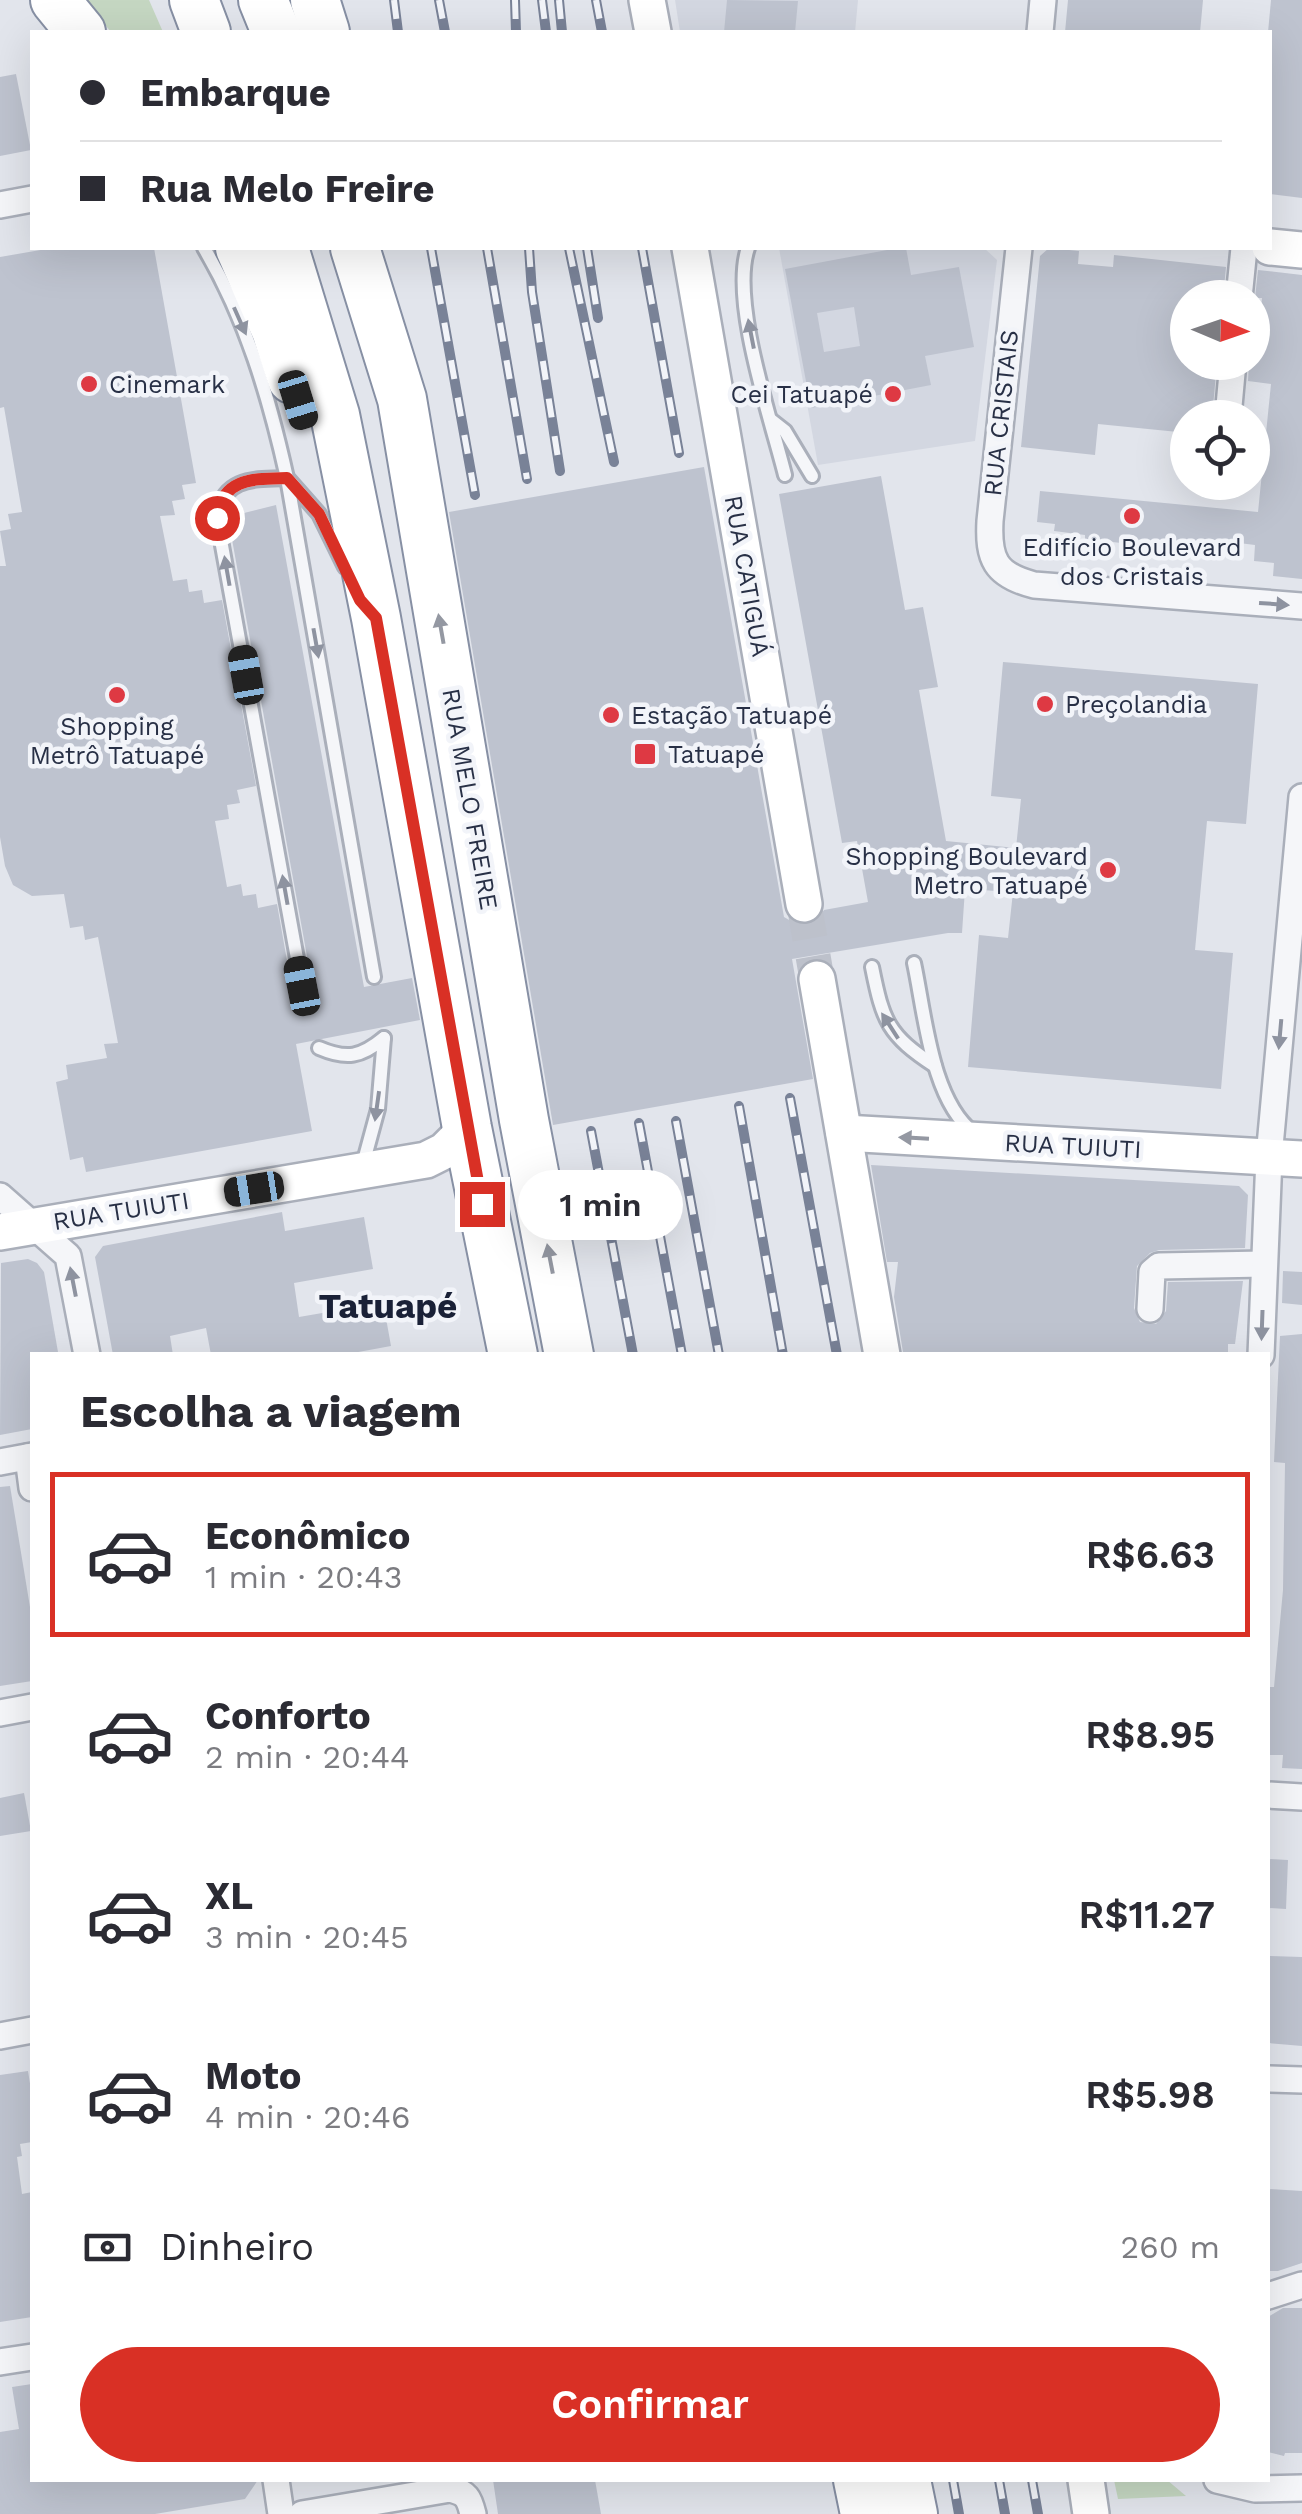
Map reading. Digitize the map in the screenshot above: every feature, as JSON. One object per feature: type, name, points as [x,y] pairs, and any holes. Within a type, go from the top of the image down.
[{"type":"highway","points":[[55,0],[79,30]]},
{"type":"highway","points":[[84,0],[106,30]]},
{"type":"highway","points":[[194,0],[205,30]]},
{"type":"highway","points":[[264,0],[275,30]]},
{"type":"highway","points":[[241,250],[276,330],[332,506],[358,530]]},
{"type":"highway","points":[[285,250],[335,416],[512,1352]]},
{"type":"highway","name":"RUA MELO FREIRE","points":[[356,250],[402,399],[524,1120],[568,1352]]},
{"type":"highway","points":[[389,250],[402,399]]},
{"type":"highway","points":[[858,2482],[866,2514]]},
{"type":"highway","points":[[906,2482],[913,2514]]},
{"type":"main road","points":[[647,0],[653,30]]},
{"type":"main road","points":[[1272,247],[1302,250]]},
{"type":"main road","name":"RUA CATIGUÁ","points":[[690,250],[804,904]]},
{"type":"main road","points":[[817,979],[881,1352]]},
{"type":"main road","name":"RUA TUIUTI","points":[[15,1229],[426,1160],[444,1151],[468,1128]]},
{"type":"main road","name":"RUA TUIUTI","points":[[844,1134],[1285,1158]]},
{"type":"main road","points":[[1086,2482],[1091,2514]]},
{"type":"street","points":[[1040,30],[1043,0]]},
{"type":"street","points":[[0,205],[30,199]]},
{"type":"street","name":"RUA CRISTAIS","points":[[1019,250],[989,541],[994,560],[1004,574],[1034,585],[1302,606]]},
{"type":"street","points":[[1241,280],[1244,250]]},
{"type":"street","points":[[1261,1352],[1264,1264],[1285,1158],[1302,798]]},
{"type":"street","points":[[0,1196],[15,1229],[68,1256],[86,1352]]},
{"type":"street","points":[[1150,1309],[1152,1272],[1160,1266],[1264,1264]]},
{"type":"street","points":[[0,1462],[30,1457]]},
{"type":"street","points":[[0,1713],[30,1707]]},
{"type":"street","points":[[1270,1795],[1302,1798]]},
{"type":"street","points":[[0,2036],[30,2030]]},
{"type":"street","points":[[1270,2079],[1302,2080]]},
{"type":"street","points":[[1270,2295],[1302,2285]]},
{"type":"street","points":[[0,2362],[30,2356]]},
{"type":"street","points":[[276,2482],[281,2514]]},
{"type":"street","points":[[1225,2482],[1255,2489],[1302,2488]]},
{"type":"street","points":[[302,2514],[450,2489],[463,2492],[470,2499],[473,2514]]},
{"type":"lane","points":[[205,250],[245,330],[269,398],[287,478],[374,976]]},
{"type":"lane","points":[[748,250],[742,272],[750,334],[785,475]]},
{"type":"lane","points":[[269,398],[276,330]]},
{"type":"lane","points":[[771,420],[785,431],[812,476]]},
{"type":"lane","points":[[287,478],[319,514],[360,600],[376,618]]},
{"type":"lane","points":[[287,478],[255,479],[230,489],[219,503],[217,518],[302,986]]},
{"type":"lane","points":[[914,963],[935,1066],[952,1108],[964,1125],[984,1141]]},
{"type":"lane","points":[[872,967],[881,1012],[902,1044],[935,1066]]},
{"type":"lane","points":[[319,1048],[353,1057],[364,1054],[384,1038],[377,1114],[360,1172]]},
{"type":"shaded area","points":[[675,0],[858,0],[855,30],[680,30]]},
{"type":"shaded area","name":"Cei Tatuapé","points":[[779,250],[986,250],[997,260],[975,441],[818,465]]},
{"type":"green space","points":[[85,0],[149,0],[162,30],[109,30]]},
{"type":"green space","points":[[1114,2482],[1169,2482],[1186,2496],[1118,2499]]},
{"type":"building","points":[[727,0],[798,1],[795,30],[724,30]]},
{"type":"building","points":[[1068,0],[1203,0],[1200,30],[1065,30]]},
{"type":"building","points":[[1271,0],[1302,0],[1302,198],[1272,194],[1272,30],[1268,30]]},
{"type":"building","points":[[16,74],[30,150],[0,156],[0,77]]},
{"type":"building","name":"Shopping Metrô Tatuapé","points":[[40,250],[154,250],[196,483],[182,485],[185,499],[172,501],[175,515],[160,516],[173,581],[187,579],[189,592],[202,590],[204,603],[222,600],[256,786],[237,790],[240,803],[227,805],[229,819],[215,821],[227,887],[241,884],[243,896],[256,894],[258,908],[277,904],[292,989],[298,995],[308,994],[312,984],[228,517],[276,505],[364,987],[412,978],[420,1020],[296,1044],[312,1131],[86,1172],[83,1157],[70,1160],[56,1082],[68,1079],[66,1065],[107,1058],[104,1044],[118,1043],[98,937],[85,940],[83,926],[70,928],[64,894],[32,896],[13,885],[0,837],[0,566],[6,566],[0,531],[11,529],[8,514],[22,512],[4,407],[0,408],[0,257]]},
{"type":"building","points":[[887,250],[906,250],[911,275],[959,267],[974,347],[925,356],[931,385],[811,408],[785,269]],"holes":[[[854,307],[860,346],[824,352],[817,313]]]},
{"type":"building","points":[[1047,250],[1079,251],[1078,264],[1113,267],[1114,255],[1226,267],[1225,280],[1170,280],[1170,380],[1215,380],[1214,400],[1170,400],[1170,431],[1098,424],[1095,455],[1021,447],[1040,256]]},
{"type":"building","points":[[1258,270],[1302,275],[1302,579],[1273,576],[1274,563],[1254,561],[1255,545],[1207,539],[1206,548],[1176,545],[1176,549],[1085,539],[1085,535],[1054,531],[1055,524],[1037,522],[1040,491],[1258,512],[1259,500],[1270,500],[1271,384],[1248,381],[1270,380],[1270,280],[1257,280]]},
{"type":"building","points":[[704,467],[784,917],[796,924],[817,921],[824,910],[868,902],[857,841],[842,843],[779,494],[881,476],[905,610],[923,607],[938,687],[919,690],[946,841],[1016,848],[1021,799],[991,796],[1003,662],[1258,684],[1246,824],[1207,821],[1195,950],[1233,953],[1221,1089],[968,1067],[979,935],[1008,938],[1013,892],[965,889],[962,933],[792,959],[813,1079],[553,1125],[449,512]]},
{"type":"building","points":[[871,1165],[1239,1186],[1248,1195],[1245,1248],[1159,1250],[1137,1266],[1134,1308],[1140,1322],[1156,1324],[1166,1311],[1168,1282],[1243,1281],[1235,1344],[1228,1344],[1228,1352],[903,1352],[894,1297],[898,1262],[887,1262]]},
{"type":"building","points":[[282,1212],[285,1231],[364,1217],[373,1269],[294,1283],[299,1317],[357,1307],[358,1311],[384,1307],[391,1346],[358,1352],[210,1352],[206,1328],[170,1336],[173,1352],[112,1352],[95,1257],[103,1246]]},
{"type":"building","points":[[28,1259],[44,1272],[58,1352],[30,1352],[30,1429],[0,1435],[1,1263]]},
{"type":"building","points":[[1283,1271],[1302,1272],[1302,1305],[1282,1303]]},
{"type":"building","points":[[1302,1334],[1302,1769],[1282,1768],[1283,1755],[1270,1755],[1270,1687],[1274,1687],[1283,1590],[1285,1463],[1274,1462],[1280,1336]]},
{"type":"building","points":[[10,1486],[30,1607],[30,1681],[0,1686],[0,1487]]},
{"type":"building","points":[[24,1793],[30,1831],[0,1836],[0,1798]]},
{"type":"building","points":[[1270,1859],[1288,1860],[1286,1909],[1270,1908]]},
{"type":"building","points":[[1270,1956],[1302,1957],[1302,2046],[1270,2043]]},
{"type":"building","points":[[28,2071],[30,2084],[30,2142],[20,2144],[22,2156],[17,2157],[22,2194],[30,2192],[30,2317],[0,2322],[0,2075]]},
{"type":"building","points":[[1270,2189],[1302,2191],[1302,2263],[1270,2271]]},
{"type":"building","points":[[1283,2308],[1302,2308],[1302,2453],[1284,2456],[1270,2452],[1270,2316]]},
{"type":"building","points":[[30,2384],[30,2482],[257,2482],[245,2499],[155,2514],[0,2514],[0,2432],[19,2429],[12,2387]]},
{"type":"building","points":[[493,2482],[595,2482],[601,2514],[498,2514]]},
{"type":"tunnel","points":[[804,904],[817,979]]},
{"type":"railway","points":[[394,0],[398,30]]},
{"type":"railway","points":[[439,0],[445,30]]},
{"type":"railway","points":[[515,0],[516,30]]},
{"type":"railway","points":[[542,0],[546,30]]},
{"type":"railway","points":[[559,0],[562,30]]},
{"type":"railway","points":[[596,0],[602,30]]},
{"type":"railway","points":[[431,250],[475,495]]},
{"type":"railway","points":[[487,250],[527,479]]},
{"type":"railway","points":[[529,250],[560,471]]},
{"type":"railway","points":[[569,250],[614,462]]},
{"type":"railway","points":[[587,250],[598,318]]},
{"type":"railway","points":[[642,250],[679,453]]},
{"type":"railway","points":[[790,1098],[836,1352]]},
{"type":"railway","points":[[739,1106],[782,1352]]},
{"type":"railway","points":[[676,1121],[718,1352]]},
{"type":"railway","points":[[639,1123],[681,1352]]},
{"type":"railway","points":[[591,1131],[632,1352]]},
{"type":"railway","points":[[953,2482],[959,2514]]},
{"type":"railway","points":[[999,2482],[1005,2514]]},
{"type":"railway","points":[[1032,2482],[1038,2514]]},
{"type":"place","name":"Cinemark","points":[[89,384]]},
{"type":"place","name":"Cei Tatuapé","points":[[893,394]]},
{"type":"place","name":"Edifício Boulevard dos Cristais","points":[[1132,516]]},
{"type":"place","name":"Shopping Metrô Tatuapé","points":[[117,695]]},
{"type":"place","name":"Preçolandia","points":[[1045,704]]},
{"type":"place","name":"Estação Tatuapé","points":[[611,715]]},
{"type":"place","name":"Tatuapé","points":[[645,754]]},
{"type":"place","name":"Shopping Boulevard Metro Tatuapé","points":[[1108,870]]},
{"type":"district","name":"Tatuapé","points":[[388,1306]]},
{"type":"route","points":[[217,518],[219,503],[240,483],[287,478],[319,514],[360,600],[376,618],[482,1204]]}]
